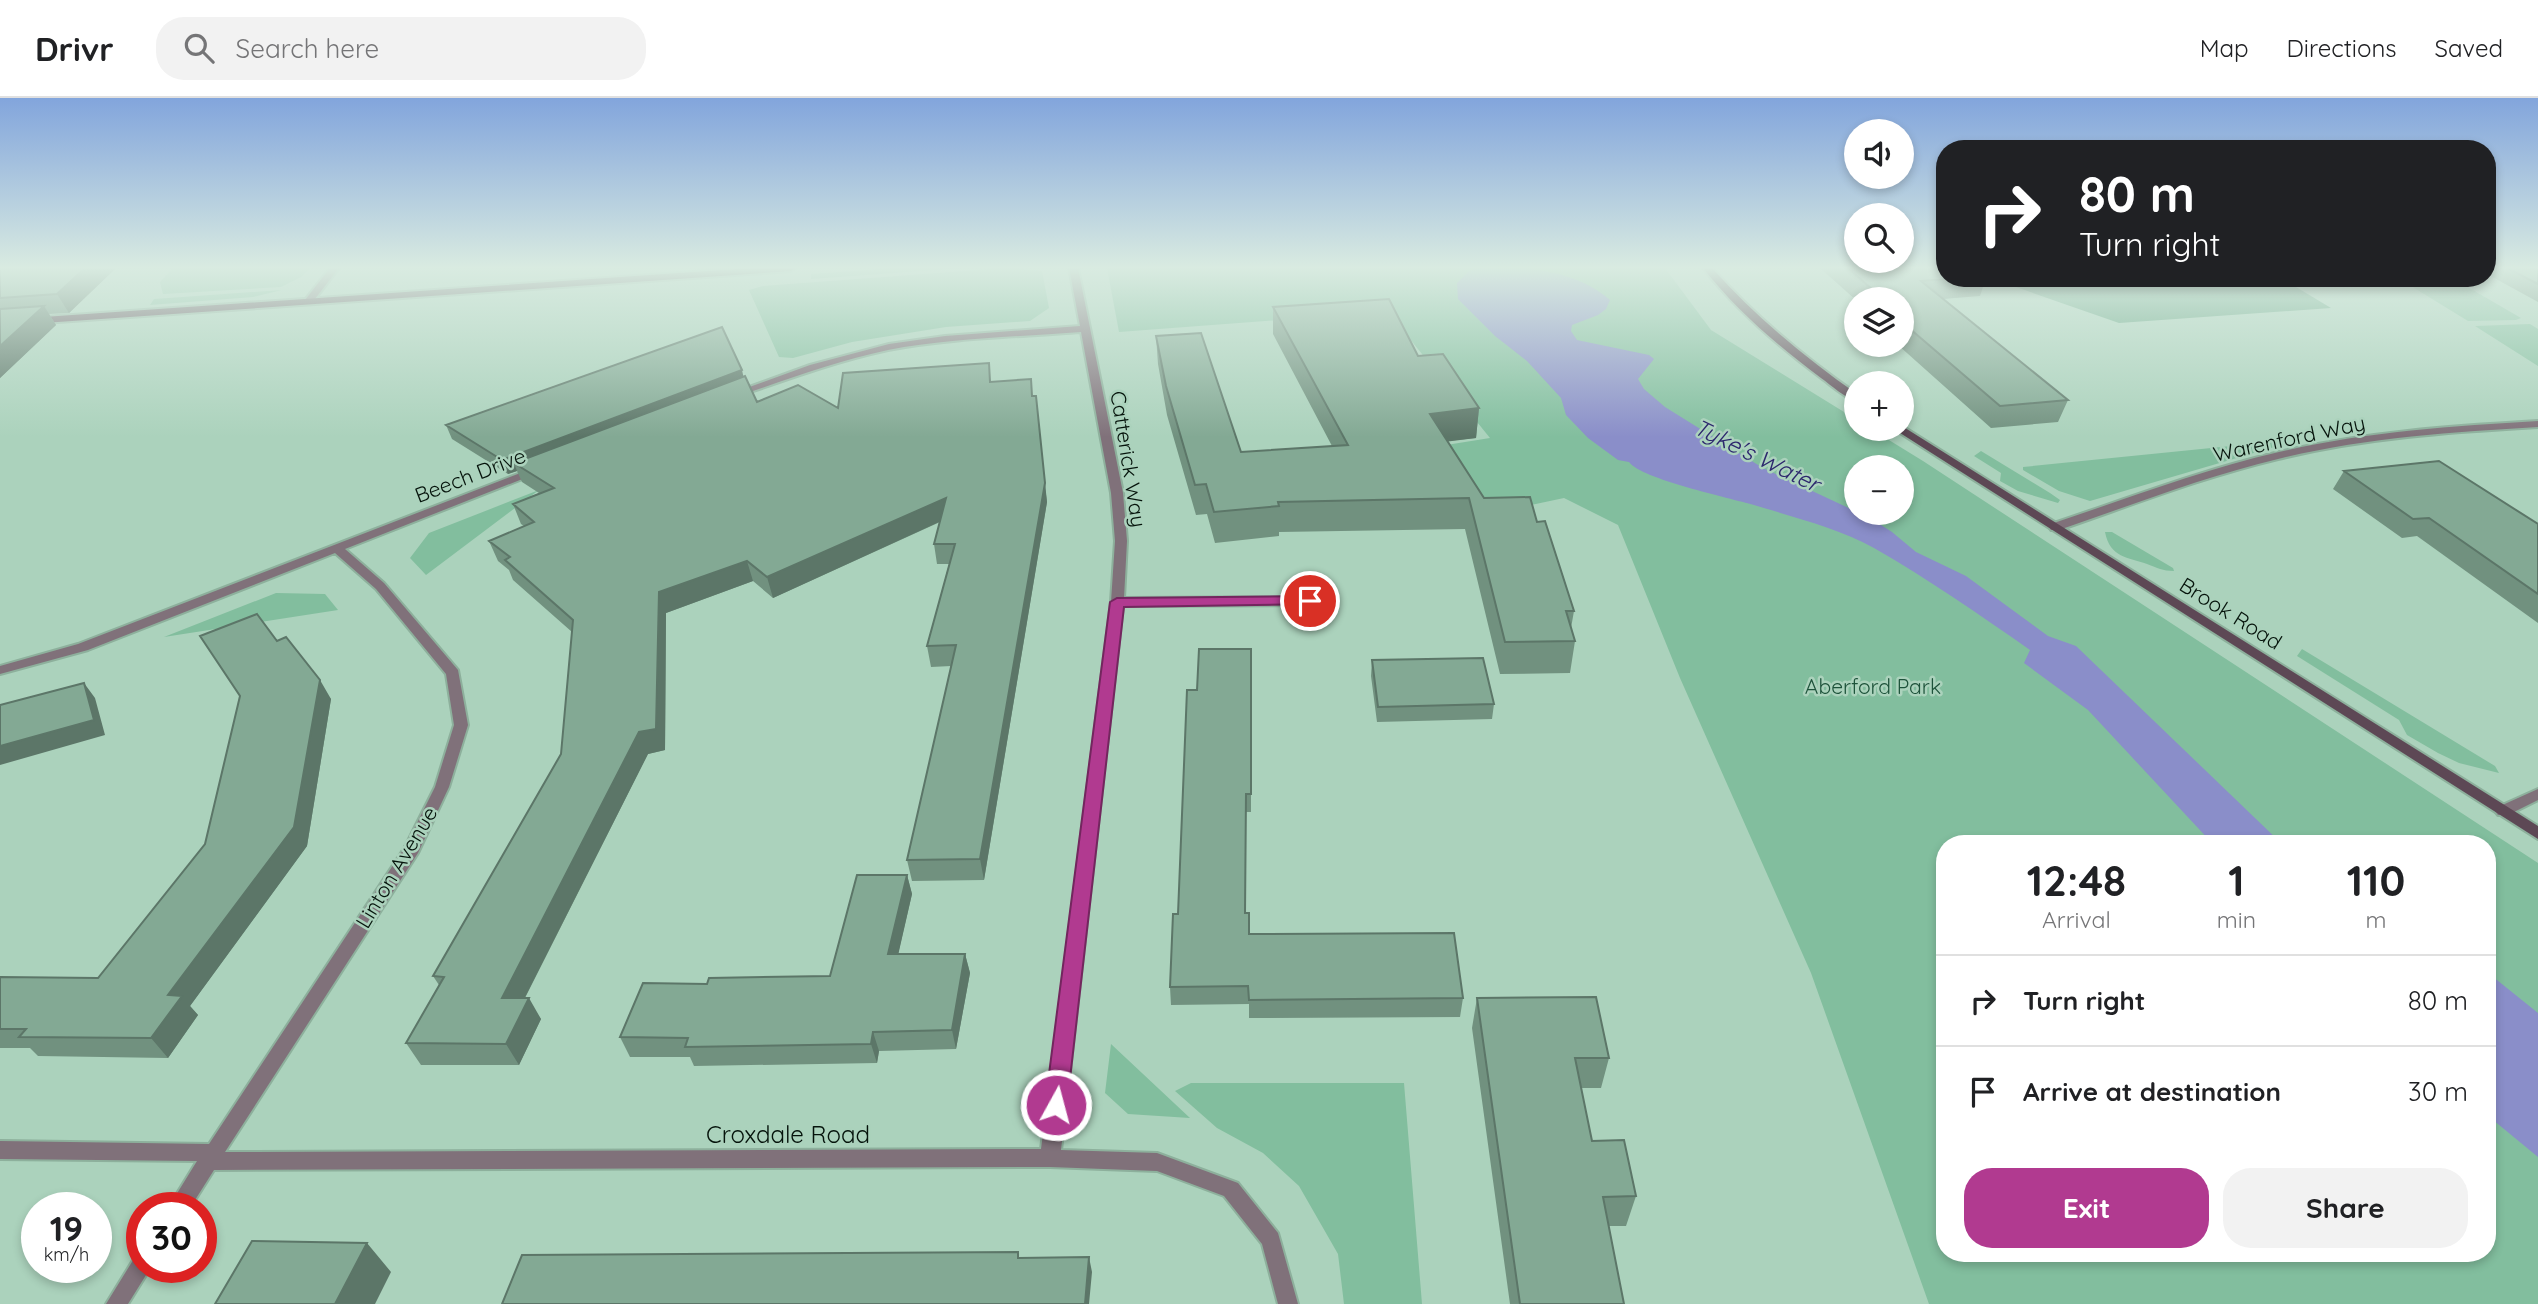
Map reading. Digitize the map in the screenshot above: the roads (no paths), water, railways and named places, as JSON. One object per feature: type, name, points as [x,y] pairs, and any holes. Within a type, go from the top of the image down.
[{"type":"street","name":"Catterick Way","points":[[1049,1158],[1117,602],[1121,541],[1117,493],[1084,324]]},
{"type":"street","points":[[1760,324],[1779,342],[1844,390]]},
{"type":"street","points":[[719,400],[783,376],[864,352],[945,340],[1085,329]]},
{"type":"street","name":"Warenford Way","points":[[2055,527],[2204,476],[2280,455],[2363,439],[2538,424]]},
{"type":"street","name":"Brook Road","points":[[1914,437],[2538,833]]},
{"type":"street","name":"Beech Drive","points":[[0,670],[83,647],[553,464]]},
{"type":"street","name":"Linton Avenue","points":[[188,1192],[412,849],[442,787],[461,726],[453,673],[380,586],[335,547]]},
{"type":"street","points":[[1117,602],[1310,601]]},
{"type":"street","points":[[2503,811],[2538,794]]},
{"type":"street","points":[[0,1150],[211,1157]]},
{"type":"street","name":"Croxdale Road","points":[[211,1157],[1049,1158],[1157,1162],[1231,1189],[1271,1240],[1288,1304]]},
{"type":"street","points":[[116,1304],[130,1283]]},
{"type":"water","points":[[1483,324],[1574,324],[1571,331],[1577,340],[1649,355],[1654,359],[1638,379],[1644,389],[1665,407],[1763,468],[1844,506],[1844,525],[1881,525],[1916,552],[1966,576],[2048,636],[2076,646],[2273,835],[2205,835],[2088,710],[2024,663],[2030,650],[1934,585],[1860,541],[1800,519],[1667,481],[1650,475],[1629,462],[1618,460],[1588,438],[1566,415],[1561,398],[1527,361]]},
{"type":"water","points":[[2496,979],[2538,1013],[2538,1157],[2496,1122]]},
{"type":"water label","name":"Tyke's Water","points":[[1757,455]]},
{"type":"park label","name":"Aberford Park","points":[[1873,686]]}]
